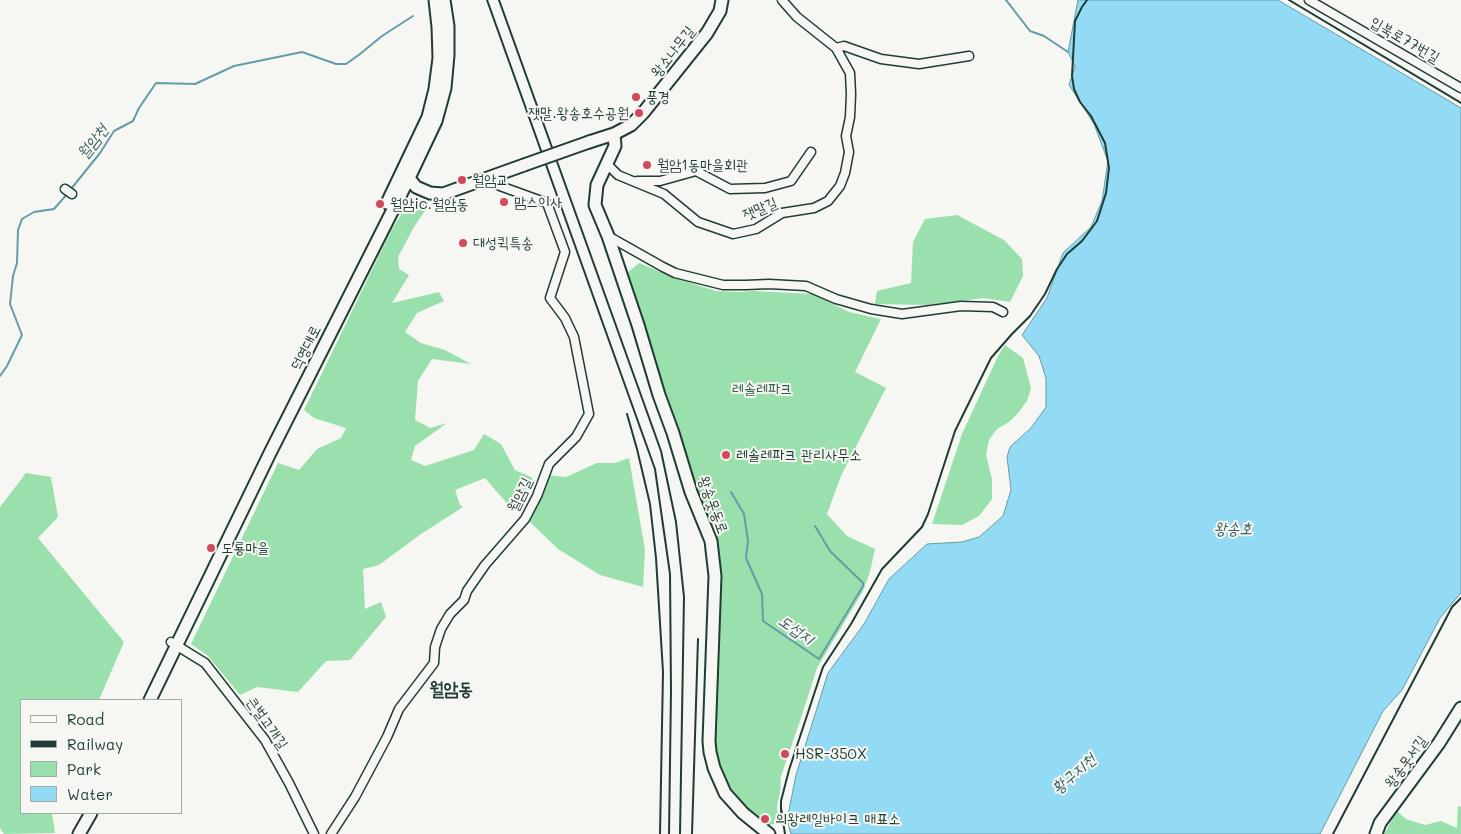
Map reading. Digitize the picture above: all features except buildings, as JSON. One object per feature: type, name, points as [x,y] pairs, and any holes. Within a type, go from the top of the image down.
[{"type":"street","name":"덕영대로","points":[[406,174],[428,117],[435,89],[439,58],[435,0]]},
{"type":"street","name":"덕영대로","points":[[145,699],[270,453],[406,174],[436,121],[445,88],[448,56],[448,26],[444,0]]},
{"type":"street","name":"왕소나무길","points":[[614,134],[631,126],[649,106],[707,33],[720,11],[722,0]]},
{"type":"street","name":"잿말길","points":[[607,164],[618,175],[664,194],[698,222],[733,234],[756,229],[782,213],[814,208],[828,201],[843,180],[849,152],[846,136],[851,102],[850,73],[836,48],[797,17],[782,0]]},
{"type":"street","name":"입북로77번길","points":[[1310,0],[1461,88]]},
{"type":"street","points":[[836,48],[844,46],[881,59],[918,64],[969,56]]},
{"type":"street","points":[[406,174],[416,187],[430,193],[443,194],[614,134]]},
{"type":"street","name":"왕송못동로","points":[[614,134],[615,146],[597,185],[595,205],[608,236],[659,395],[674,432],[691,492],[711,540],[715,576],[709,741],[714,768],[725,793],[742,813],[770,834]]},
{"type":"street","points":[[632,181],[660,180],[696,171],[730,189],[765,188],[791,181],[811,152]]},
{"type":"street","name":"월암길","points":[[331,834],[355,797],[387,737],[399,709],[434,663],[435,647],[441,629],[450,614],[464,600],[467,591],[485,565],[525,519],[537,496],[549,464],[576,437],[589,414],[574,337],[550,298],[565,252],[547,204],[500,186],[488,177]]},
{"type":"street","points":[[608,236],[675,273],[723,284],[806,286],[836,299],[871,309],[902,314],[961,306],[993,307],[1003,312]]},
{"type":"street","name":"덕영대로","points":[[150,699],[173,644]]},
{"type":"street","name":"큰벌고개길","points":[[173,644],[205,663],[265,740],[314,834]]},
{"type":"street","name":"왕송못서길","points":[[1376,834],[1380,823],[1439,743],[1461,708]]},
{"type":"street","points":[[80,834],[90,814]]},
{"type":"street","points":[[87,834],[97,814]]},
{"type":"green space","points":[[416,199],[429,205],[414,227],[398,257],[399,269],[409,275],[392,303],[439,292],[444,301],[417,313],[405,332],[421,343],[445,350],[471,364],[432,359],[418,381],[415,420],[430,428],[447,423],[415,446],[411,460],[425,466],[474,450],[484,434],[501,444],[515,470],[533,478],[522,496],[510,507],[485,478],[455,490],[460,505],[463,507],[421,534],[379,565],[363,569],[365,609],[381,602],[386,617],[350,660],[326,661],[298,692],[257,687],[240,695],[208,656],[191,644],[278,463],[299,470],[317,449],[341,438],[346,428],[314,418],[304,410],[391,231],[409,202]]},
{"type":"green space","points":[[957,215],[1004,240],[1022,259],[1023,276],[1010,302],[984,298],[927,305],[875,304],[877,291],[911,283],[913,242],[925,219]]},
{"type":"green space","name":"레솔레파크","points":[[639,263],[675,278],[716,291],[813,294],[849,312],[881,319],[855,372],[886,388],[841,476],[827,514],[847,536],[875,549],[870,572],[863,591],[817,668],[781,776],[777,805],[778,823],[770,825],[756,819],[729,792],[716,765],[712,741],[718,574],[687,464],[627,273]]},
{"type":"green space","points":[[1005,345],[1023,358],[1031,388],[1027,401],[1019,412],[1009,422],[997,429],[989,440],[986,455],[992,479],[992,499],[979,516],[962,525],[932,524],[962,434],[998,356]]},
{"type":"green space","points":[[629,458],[645,550],[643,587],[600,575],[558,549],[528,520],[548,475],[566,477],[597,463],[615,463]]},
{"type":"green space","points":[[26,473],[51,477],[58,517],[38,538],[124,642],[99,699],[20,699],[20,814],[52,814],[55,833],[4,834],[0,828],[0,507]]},
{"type":"green space","points":[[1458,806],[1461,807],[1461,834],[1384,834],[1397,811],[1406,819],[1425,825],[1441,821],[1457,828]]},
{"type":"water","name":"왕송호","points":[[1078,0],[1278,0],[1461,108],[1461,593],[1440,618],[1402,690],[1383,711],[1320,834],[791,834],[787,820],[796,775],[828,673],[864,624],[889,579],[927,544],[962,542],[979,537],[1003,516],[1011,490],[1007,457],[1010,447],[1031,428],[1046,407],[1046,378],[1039,356],[1022,335],[1047,298],[1063,253],[1091,227],[1102,201],[1108,161],[1094,124],[1069,85],[1075,66],[1068,52]]},
{"type":"waterway","name":"월암천","points":[[1006,0],[1030,31],[1044,36],[1068,52]]},
{"type":"waterway","name":"월암천","points":[[71,189],[100,153],[114,131],[133,121],[139,108],[156,83],[195,84],[234,66],[302,52],[336,64],[346,64],[382,36],[413,16]]},
{"type":"waterway","name":"월암천","points":[[0,376],[22,335],[10,304],[13,276],[17,263],[18,230],[22,219],[34,212],[54,209],[68,193]]},
{"type":"waterway","name":"도섭지","points":[[731,492],[744,514],[748,541],[746,558],[762,594],[763,621],[819,659],[863,586],[863,583],[830,551],[815,526]]},
{"type":"railway","points":[[487,0],[655,469],[670,574],[669,834]]},
{"type":"railway","points":[[499,0],[661,451],[676,522],[684,597],[680,834]]},
{"type":"railway","points":[[781,813],[781,801],[789,770],[823,667],[851,624],[882,569],[922,527],[955,431],[991,358],[1030,316],[1045,294],[1057,269],[1067,254],[1082,241],[1097,221],[1106,193],[1109,168],[1105,143],[1091,116],[1080,102],[1074,89],[1072,76],[1075,21],[1087,0]]},
{"type":"railway","points":[[1289,0],[1461,103]]},
{"type":"railway","points":[[627,414],[650,504],[656,558],[663,672],[660,834]]},
{"type":"railway","points":[[1333,834],[1452,607],[1461,598]]},
{"type":"railway","points":[[692,834],[698,639]]},
{"type":"railway","points":[[781,808],[785,834]]},
{"type":"place","name":"풍경","points":[[636,97]]},
{"type":"place","name":"잿말.왕송호수공원","points":[[639,113]]},
{"type":"place","name":"월암1동마을회관","points":[[647,165]]},
{"type":"place","name":"월암교","points":[[462,180]]},
{"type":"place","name":"맘스이사","points":[[504,202]]},
{"type":"place","name":"월암ic.월암동","points":[[380,204]]},
{"type":"place","name":"대성퀵특송","points":[[463,243]]},
{"type":"place","name":"레솔레파크 관리사무소","points":[[726,455]]},
{"type":"place","name":"도룡마을","points":[[211,548]]},
{"type":"place","name":"HSR-350X","points":[[785,754]]},
{"type":"place","name":"의왕레일바이크 매표소","points":[[765,819]]},
{"type":"district","name":"월암동","points":[[451,689]]},
{"type":"water label","name":"황구지천","points":[[1074,774]]}]
